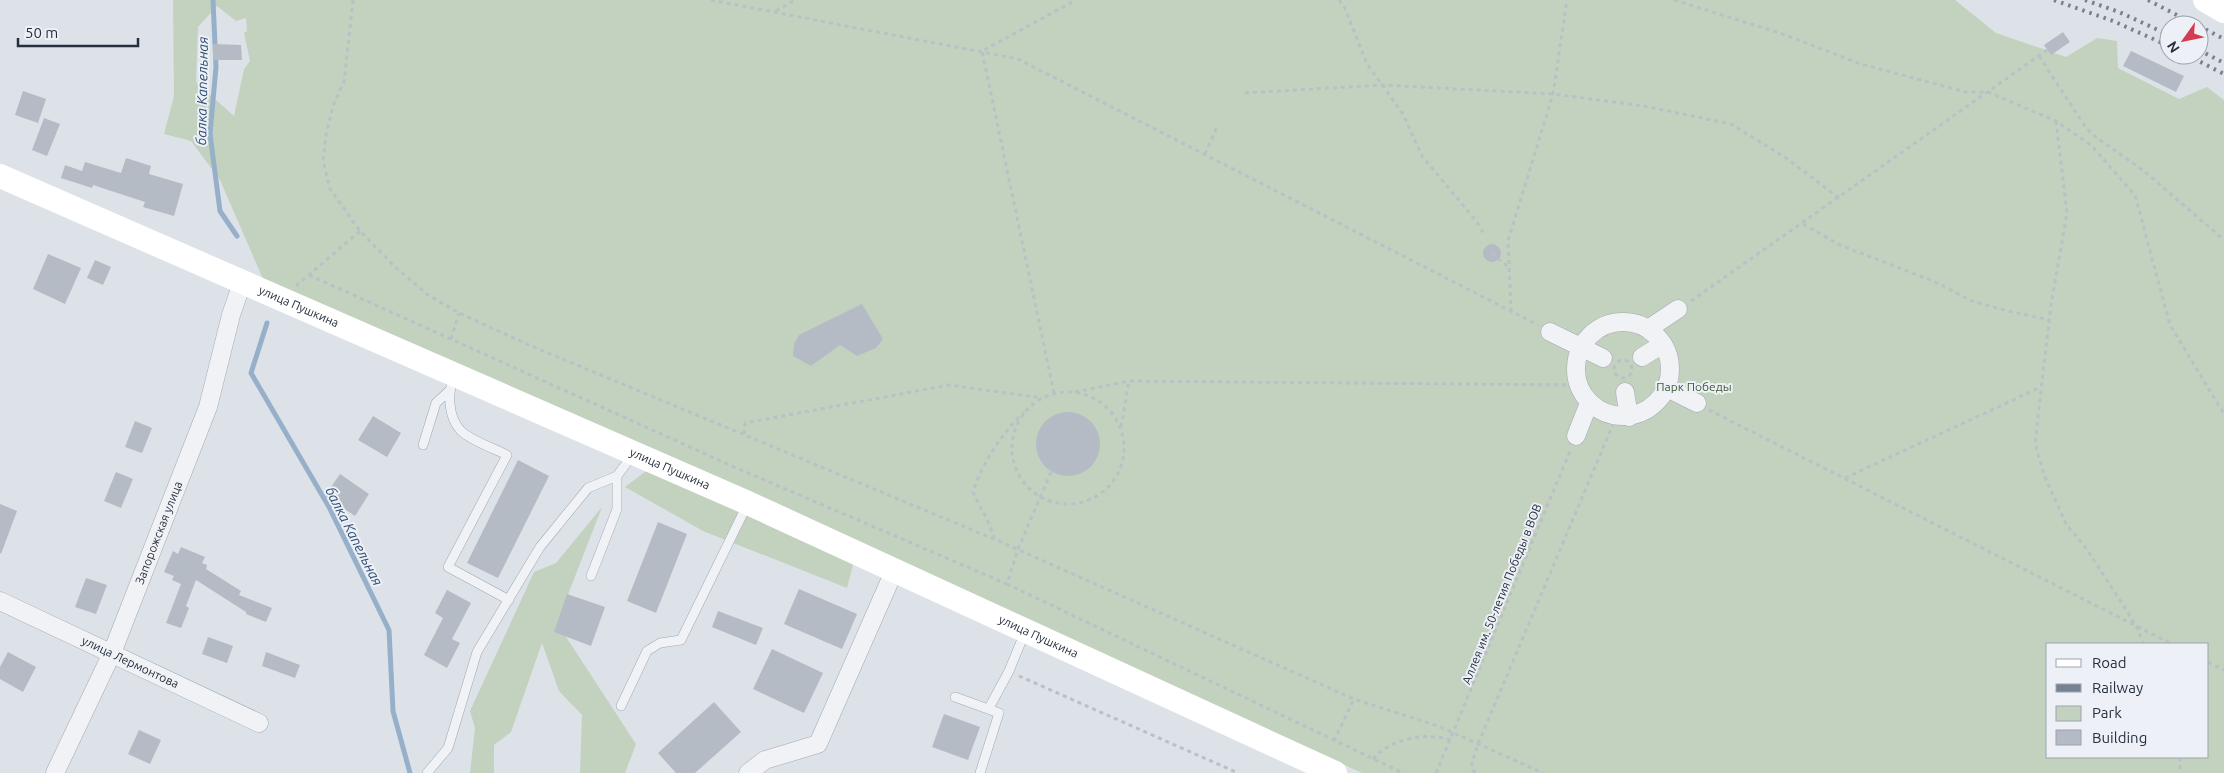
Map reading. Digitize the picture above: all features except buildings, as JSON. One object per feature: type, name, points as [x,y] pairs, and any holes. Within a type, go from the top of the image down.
[{"type":"street","points":[[2205,0],[2224,11]]},
{"type":"street","name":"улица Пушкина","points":[[0,176],[245,284],[452,382],[634,453],[748,503],[1336,773]]},
{"type":"street","name":"Запорожская улица","points":[[55,773],[112,653],[208,406],[231,315],[245,284]]},
{"type":"street","points":[[1648,329],[1678,309]]},
{"type":"street","points":[[1611,323],[1636,324],[1648,329],[1663,344],[1670,365],[1667,388],[1652,407],[1623,416],[1597,410],[1578,385],[1575,365],[1581,346],[1588,336],[1611,323]]},
{"type":"street","points":[[1550,332],[1611,359]]},
{"type":"street","points":[[1642,357],[1663,344]]},
{"type":"street","points":[[1667,388],[1697,404]]},
{"type":"street","points":[[1623,416],[1625,392]]},
{"type":"street","points":[[1576,436],[1590,403]]},
{"type":"street","points":[[748,773],[765,760],[818,744],[895,569]]},
{"type":"street","name":"улица Лермонтова","points":[[0,600],[259,723]]},
{"type":"lane","points":[[423,445],[436,403],[452,382]]},
{"type":"lane","points":[[452,382],[453,416],[461,431],[507,455],[448,567],[510,600]]},
{"type":"lane","points":[[428,773],[448,748],[477,652],[510,600],[540,547],[588,488],[617,476],[634,453]]},
{"type":"lane","points":[[591,576],[617,509],[617,476]]},
{"type":"lane","points":[[621,706],[647,651],[660,643],[680,640],[748,503]]},
{"type":"lane","points":[[989,708],[1009,671],[1025,630]]},
{"type":"lane","points":[[955,697],[999,713],[980,773]]},
{"type":"path","points":[[353,0],[344,81],[333,106],[326,135],[323,161],[330,189],[360,231],[392,265],[428,295],[459,313],[529,345],[1018,549],[1354,699],[1454,733],[1543,773]]},
{"type":"path","points":[[711,0],[1018,59],[1550,332]]},
{"type":"path","points":[[775,12],[795,0]]},
{"type":"path","points":[[982,51],[1076,0]]},
{"type":"path","points":[[1339,0],[1344,6],[1367,64],[1403,114],[1422,156],[1477,222],[1485,236]]},
{"type":"path","points":[[1511,312],[1508,241],[1553,94],[1567,0]]},
{"type":"path","points":[[1674,0],[1780,33],[1861,64],[1966,92],[1988,92],[2056,120],[2092,146],[2135,195],[2170,325],[2224,414]]},
{"type":"path","points":[[1678,309],[1803,224],[2048,50]]},
{"type":"path","points":[[982,51],[1054,393]]},
{"type":"path","points":[[2039,56],[2086,128],[2144,171],[2224,240]]},
{"type":"path","points":[[1245,93],[1382,85],[1553,94],[1644,106],[1731,124],[1786,158],[1839,198]]},
{"type":"path","points":[[2056,120],[2067,213],[2050,320],[2035,443],[2044,475],[2066,524],[2086,548],[2136,626],[2144,643]]},
{"type":"path","points":[[1204,154],[1217,127]]},
{"type":"path","points":[[1803,224],[1840,245],[1933,281],[1972,300],[2008,311],[2050,320]]},
{"type":"path","points":[[280,300],[360,231]]},
{"type":"path","points":[[1492,253],[1509,269]]},
{"type":"path","points":[[309,275],[741,470],[1008,584],[1403,773]]},
{"type":"path","points":[[451,339],[459,313]]},
{"type":"path","points":[[1611,359],[1626,360],[1631,364],[1632,370],[1627,377],[1621,378],[1614,373],[1611,359]]},
{"type":"path","points":[[994,539],[990,521],[980,508],[973,492],[979,471],[1006,430],[1030,406],[1054,393],[1075,392],[1129,381],[1578,385]]},
{"type":"path","points":[[1121,428],[1129,381]]},
{"type":"path","points":[[744,434],[745,423],[949,386],[1042,398]]},
{"type":"path","points":[[1844,478],[2042,387]]},
{"type":"path","points":[[1030,406],[1015,428],[1012,454],[1021,478],[1040,496],[1058,503],[1078,503],[1097,496],[1111,484],[1121,467],[1125,447],[1121,428],[1110,411],[1094,398],[1075,392]]},
{"type":"path","points":[[1697,404],[2170,643]]},
{"type":"path","points":[[1475,773],[1471,767],[1478,744],[1623,416]]},
{"type":"path","name":"Аллея им. 50-летия Победы в ВОВ","points":[[1436,773],[1576,436]]},
{"type":"path","points":[[1008,584],[1018,549],[1051,472]]},
{"type":"path","points":[[2209,662],[2224,670]]},
{"type":"path","points":[[1009,671],[1238,773]]},
{"type":"path","points":[[1334,741],[1354,699]]},
{"type":"path","points":[[1373,759],[1390,747],[1422,736],[1437,736],[1451,740]]},
{"type":"path","points":[[2180,758],[2180,773]]},
{"type":"green space","name":"Парк Победы","points":[[173,0],[1955,0],[1996,33],[2066,57],[2097,38],[2117,41],[2118,68],[2179,99],[2207,87],[2224,100],[2224,773],[1362,773],[749,492],[263,279],[220,180],[191,141],[164,134],[174,96]],"holes":[[[217,6],[236,21],[246,18],[247,31],[244,33],[250,61],[244,69],[234,116],[196,82],[198,27]]]},
{"type":"green space","points":[[646,471],[854,561],[847,588],[703,531],[625,487]]},
{"type":"green space","points":[[602,507],[557,623],[636,744],[625,773],[580,773],[582,715],[559,691],[542,643],[511,732],[494,745],[494,773],[470,773],[475,728],[470,711],[534,572],[556,563]]},
{"type":"waterway","name":"балка Капельная","points":[[213,0],[216,67],[210,134],[220,211],[237,236]]},
{"type":"waterway","name":"балка Капельная","points":[[267,323],[251,373],[329,507],[389,630],[393,711],[410,773]]},
{"type":"railway","points":[[2054,0],[2113,21],[2159,42]]},
{"type":"railway","points":[[2085,0],[2119,12],[2159,30]]},
{"type":"railway","points":[[2148,0],[2177,15]]},
{"type":"railway","points":[[2209,31],[2224,39]]},
{"type":"railway","points":[[2209,55],[2224,63]]},
{"type":"railway","points":[[2206,65],[2224,74]]}]
